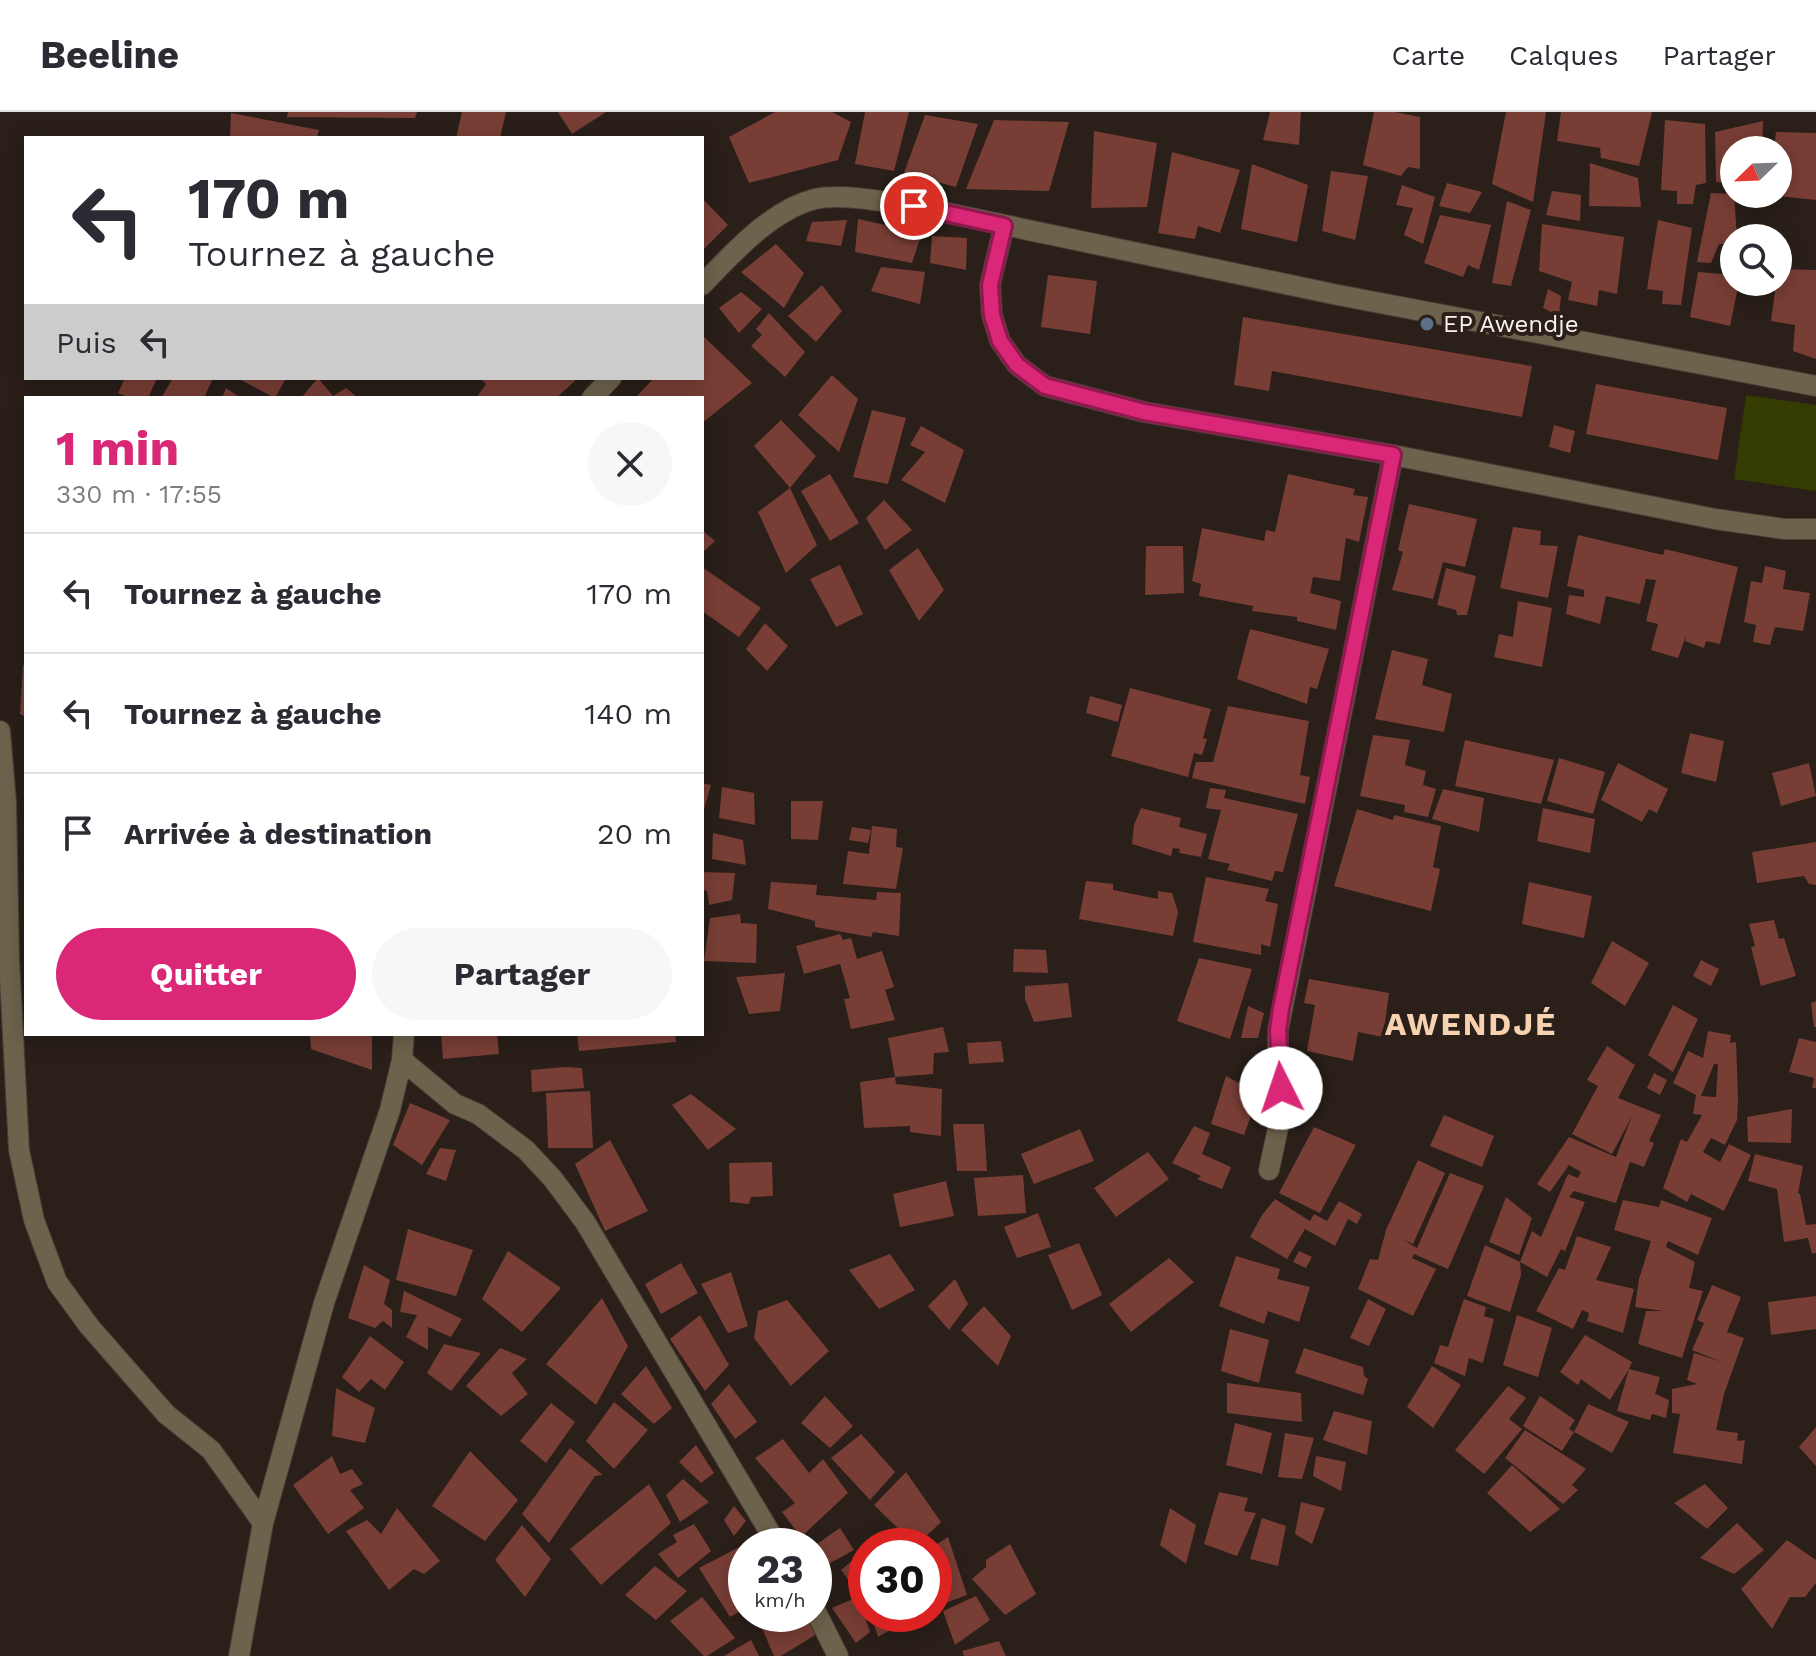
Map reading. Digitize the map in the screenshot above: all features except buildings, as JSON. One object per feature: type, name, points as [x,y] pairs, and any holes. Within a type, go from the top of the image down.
[{"type":"street","points":[[704,283],[737,249],[775,217],[815,199],[854,199],[914,206],[1338,295],[1816,386]]},
{"type":"street","points":[[1004,226],[990,285],[992,315],[1000,341],[1017,365],[1045,386],[1144,412],[1393,455],[1715,519],[1784,529],[1816,529]]},
{"type":"street","points":[[594,396],[609,380]]},
{"type":"street","points":[[1269,1170],[1283,1105],[1278,1070],[1280,1016],[1393,455]]},
{"type":"street","points":[[0,731],[6,802],[9,958],[19,1150],[34,1220],[57,1282],[89,1326],[166,1414],[211,1450],[263,1523]]},
{"type":"street","points":[[239,1656],[263,1523],[324,1303],[390,1110],[402,1060],[404,1036]]},
{"type":"street","points":[[402,1060],[455,1104],[478,1114],[526,1150],[553,1179],[585,1222],[767,1528]]},
{"type":"street","points":[[826,1632],[838,1656]]},
{"type":"green space","points":[[1746,395],[1816,405],[1816,491],[1734,479]]},
{"type":"place","name":"EP Awendje","points":[[1427,324]]},
{"type":"district","name":"AWENDJÉ","points":[[1471,1024]]},
{"type":"route","points":[[914,206],[1004,226],[990,285],[992,315],[1000,341],[1017,365],[1045,386],[1144,412],[1393,455],[1281,1009],[1278,1070],[1281,1088]]}]
